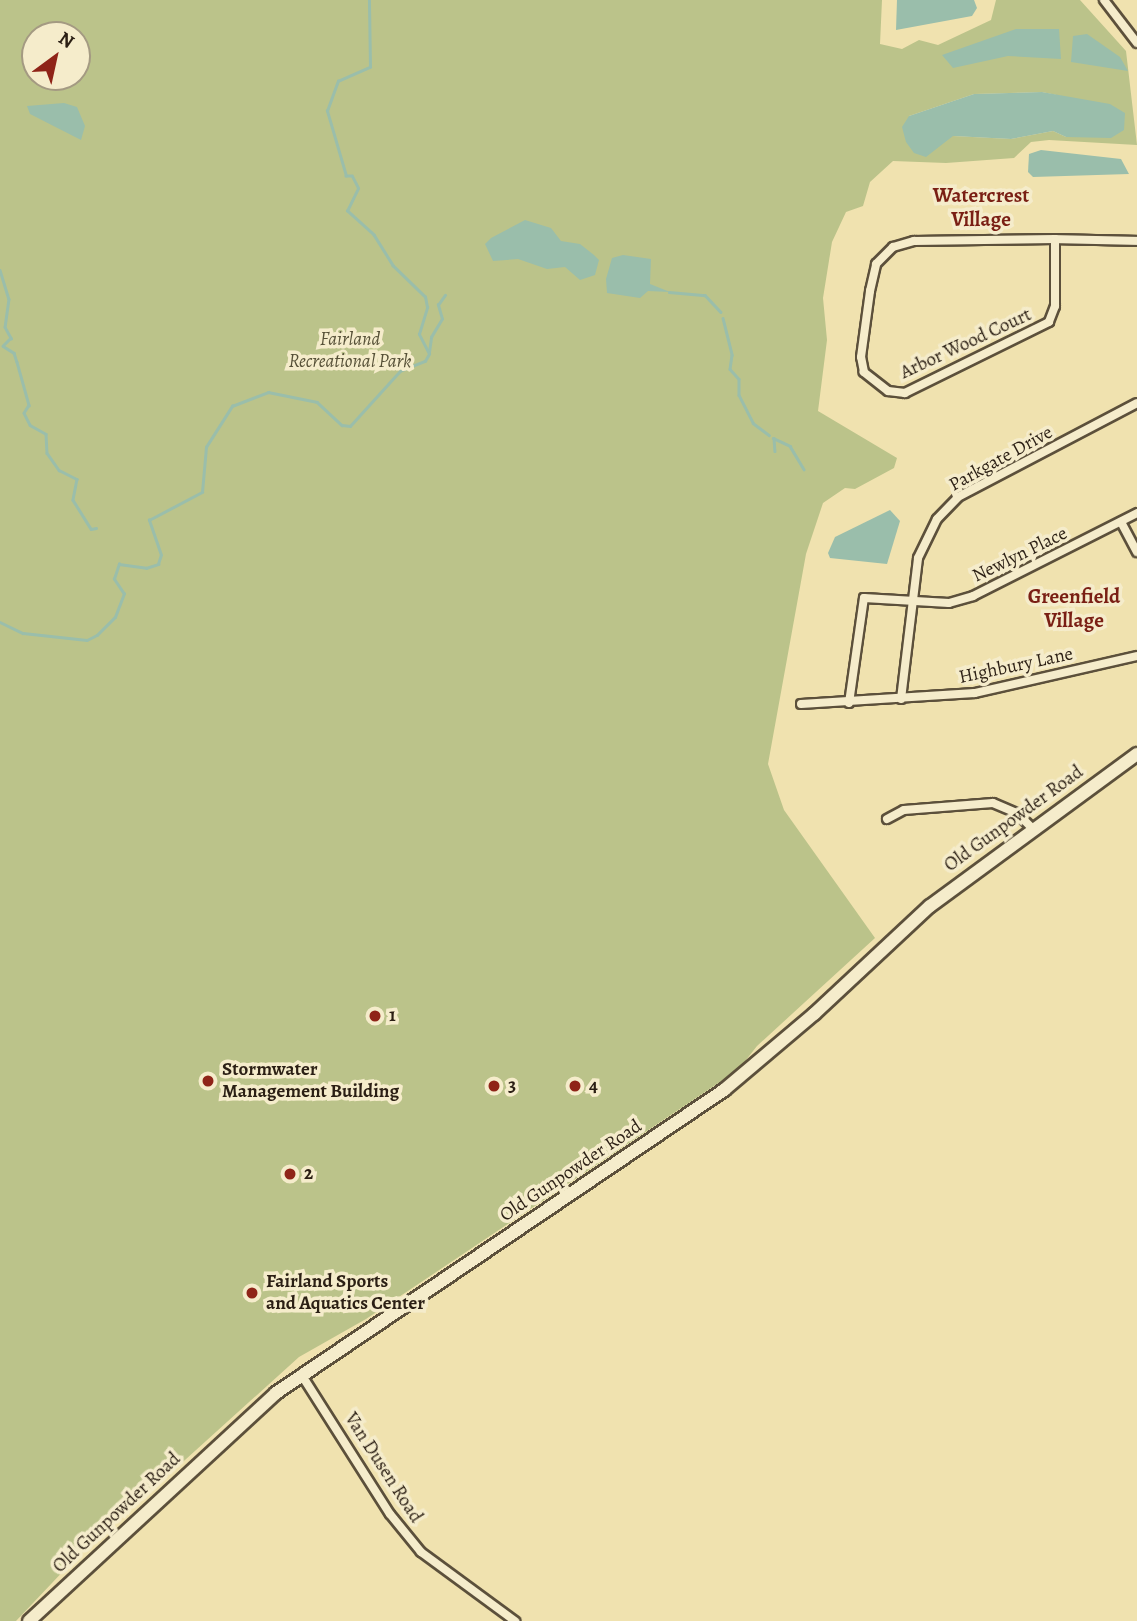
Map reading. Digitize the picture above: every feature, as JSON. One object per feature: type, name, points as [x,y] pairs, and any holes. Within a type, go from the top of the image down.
[{"type":"main road","name":"Old Gunpowder Road","points":[[29,1621],[301,1374],[724,1090],[814,1014],[930,906],[1032,828],[1137,754]]},
{"type":"street","points":[[1104,0],[1137,43]]},
{"type":"street","name":"Arbor Wood Court","points":[[1055,239],[1055,298],[1049,322],[905,393],[880,387],[864,372],[861,357],[876,264],[893,247],[914,241],[1055,239],[1137,240]]},
{"type":"street","name":"Parkgate Drive","points":[[901,699],[912,603],[923,542],[958,498],[1137,402]]},
{"type":"street","name":"Newlyn Place","points":[[849,703],[864,598],[912,603],[949,603],[973,596],[1137,513]]},
{"type":"street","points":[[1121,522],[1137,552]]},
{"type":"street","name":"Highbury Lane","points":[[801,704],[975,694],[1137,656]]},
{"type":"street","points":[[887,819],[904,810],[993,803],[1017,813],[1032,828]]},
{"type":"street","name":"Van Dusen Road","points":[[301,1374],[390,1514],[421,1552],[515,1621]]},
{"type":"green space","name":"Fairland Recreational Park","points":[[0,0],[882,0],[880,44],[902,49],[919,40],[938,45],[991,20],[996,0],[1080,0],[1126,51],[1137,145],[1049,140],[1031,142],[1014,158],[946,163],[893,161],[870,182],[863,206],[846,212],[832,242],[823,298],[827,340],[818,411],[897,458],[894,468],[855,489],[845,488],[823,503],[806,554],[768,764],[784,810],[875,938],[757,1046],[738,1070],[366,1319],[299,1357],[70,1564],[16,1621],[0,1621]],"holes":[[[1042,92],[1066,97],[1086,136],[1066,137],[1053,131],[1011,139],[953,136],[909,116],[974,94]]]},
{"type":"shaded area","points":[[897,0],[974,0],[977,8],[972,16],[896,30]]},
{"type":"shaded area","points":[[1016,29],[1059,29],[1061,59],[1008,56],[953,68],[942,55]]},
{"type":"shaded area","points":[[1087,34],[1120,57],[1128,71],[1071,62],[1073,36]]},
{"type":"shaded area","points":[[1042,92],[1110,104],[1125,113],[1124,130],[1111,138],[1066,137],[1053,131],[1011,139],[953,136],[926,157],[914,153],[906,142],[902,127],[909,116],[974,94]]},
{"type":"shaded area","points":[[64,103],[77,107],[85,126],[81,140],[30,114],[27,106]]},
{"type":"shaded area","points":[[1041,150],[1121,159],[1129,174],[1033,177],[1028,172],[1029,154]]},
{"type":"shaded area","points":[[525,220],[551,228],[561,241],[580,244],[594,255],[599,260],[595,275],[580,280],[565,267],[547,269],[518,259],[493,261],[485,244]]},
{"type":"shaded area","points":[[623,255],[651,259],[650,284],[670,292],[648,291],[640,298],[607,293],[606,279],[612,258]]},
{"type":"shaded area","points":[[890,510],[900,521],[887,564],[830,558],[828,553],[835,537]]},
{"type":"waterway","points":[[0,622],[23,633],[87,640],[97,635],[115,617],[124,594],[114,579],[119,564],[146,568],[158,564],[161,555],[149,520],[202,492],[206,447],[232,406],[268,392],[317,402],[342,425],[350,426],[400,371],[425,361],[429,354],[419,334],[427,307],[425,297],[393,266],[374,235],[347,211],[358,188],[352,176],[346,176],[327,111],[338,81],[370,67],[369,0]]},
{"type":"waterway","points":[[0,270],[9,299],[5,327],[11,338],[3,346],[14,353],[17,362],[29,405],[24,413],[30,425],[46,434],[47,453],[59,470],[77,479],[73,500],[91,529],[96,528]]},
{"type":"waterway","points":[[669,292],[705,295],[721,312]]},
{"type":"waterway","points":[[429,352],[431,337],[442,319],[438,305],[445,295]]},
{"type":"waterway","points":[[723,318],[732,355],[730,369],[739,379],[739,395],[753,423],[769,435]]},
{"type":"waterway","points":[[773,438],[790,446],[804,469]]},
{"type":"waterway","points":[[774,438],[775,451]]},
{"type":"place","name":"1","points":[[375,1016]]},
{"type":"place","name":"Stormwater Management Building","points":[[208,1081]]},
{"type":"place","name":"3","points":[[494,1086]]},
{"type":"place","name":"4","points":[[575,1086]]},
{"type":"place","name":"2","points":[[290,1174]]},
{"type":"place","name":"Fairland Sports and Aquatics Center","points":[[252,1293]]},
{"type":"district","name":"Watercrest Village","points":[[981,207]]},
{"type":"district","name":"Greenfield Village","points":[[1074,608]]}]
